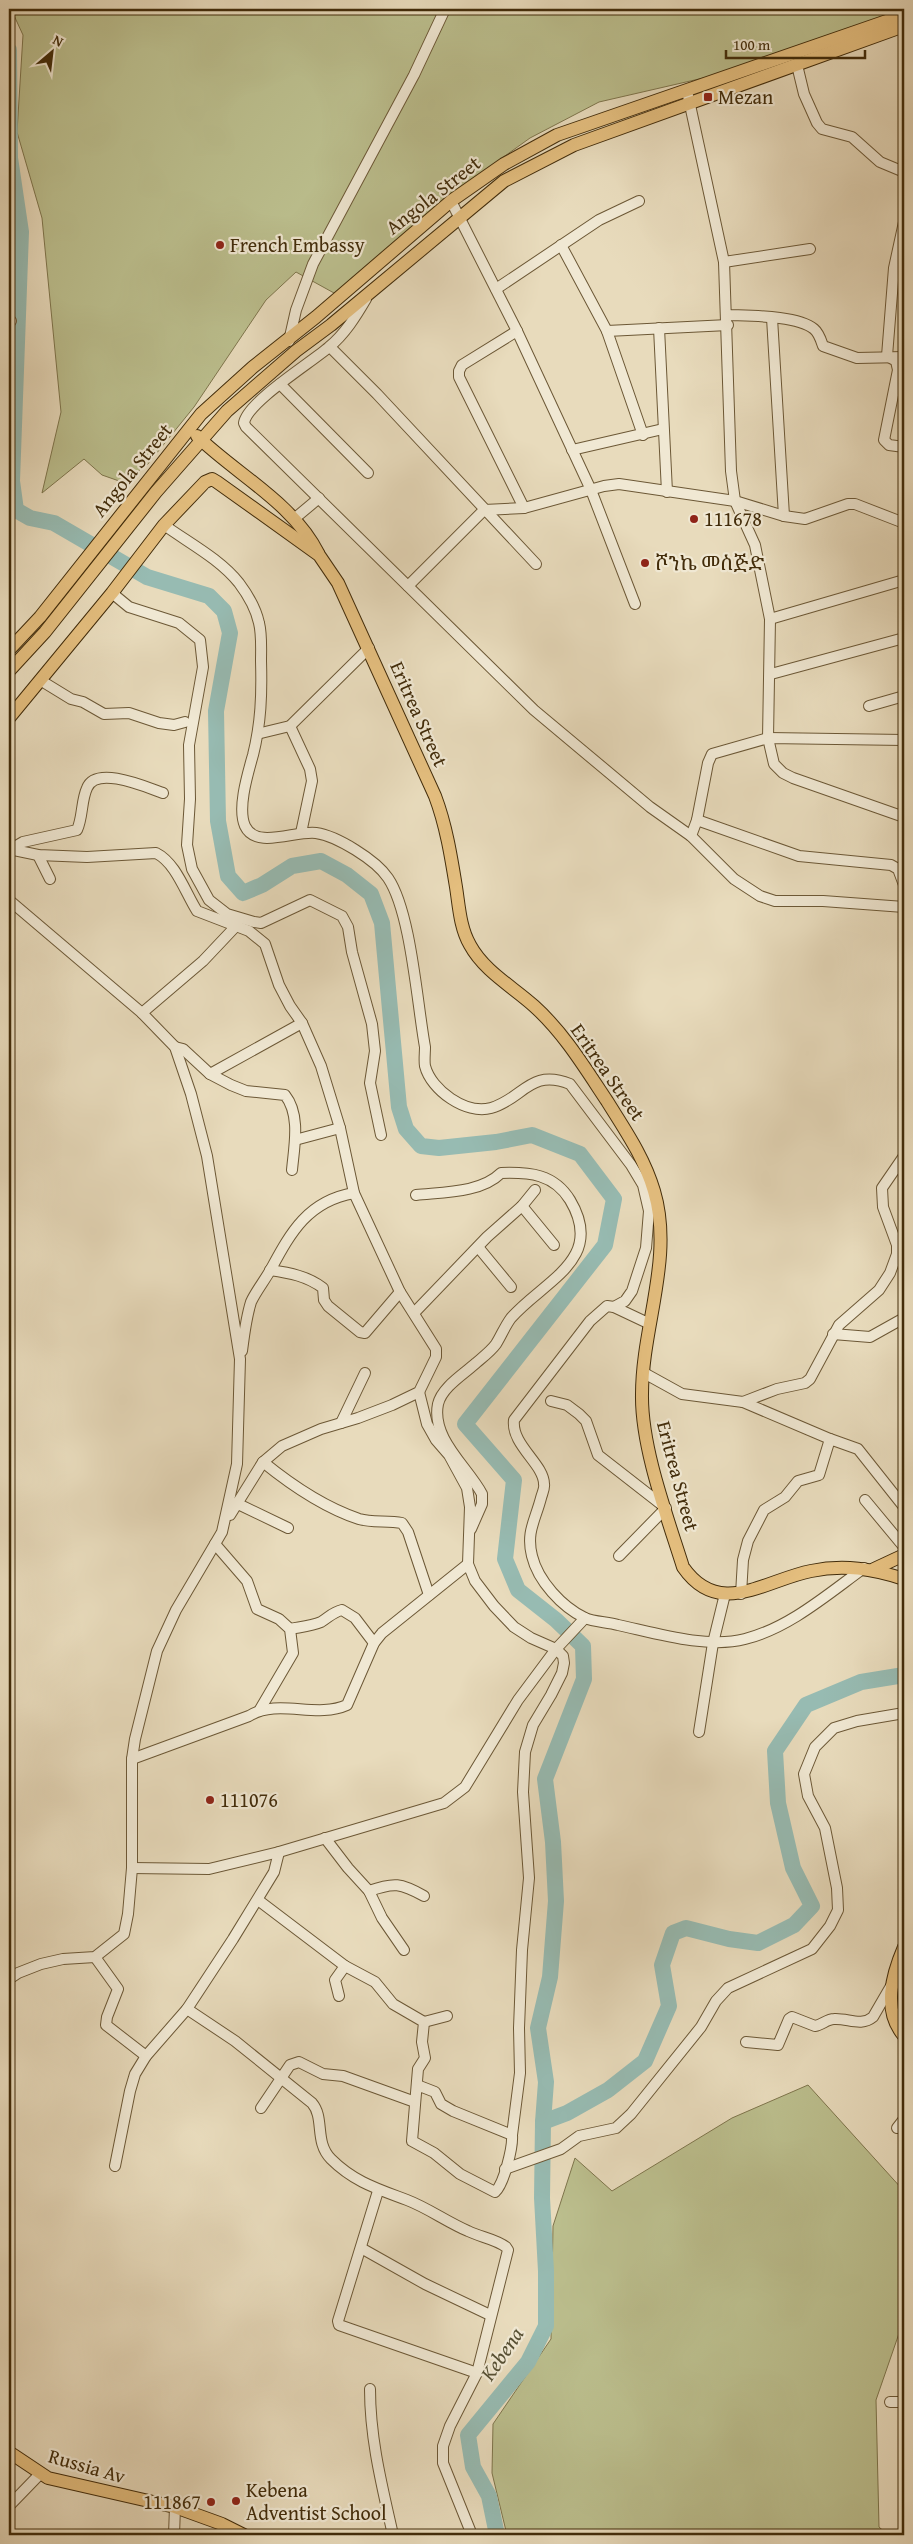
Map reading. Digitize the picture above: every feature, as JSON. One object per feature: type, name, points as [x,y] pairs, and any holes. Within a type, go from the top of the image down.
[{"type":"main road","name":"Angola Street","points":[[9,650],[40,617],[201,414],[224,392],[451,201],[504,164],[557,135],[904,15]]},
{"type":"main road","points":[[9,671],[45,632],[156,492],[227,411],[296,351],[331,325],[504,181],[550,155],[904,26]]},
{"type":"main road","points":[[190,429],[294,519],[312,540],[319,555]]},
{"type":"main road","name":"Eritrea Street","points":[[164,525],[205,482],[212,480],[319,555],[338,583],[369,648],[442,814],[461,917],[470,945],[479,958],[535,1007],[564,1039],[634,1143],[655,1193],[662,1255],[644,1373],[642,1402],[647,1445],[687,1573],[703,1588],[726,1594],[741,1594],[810,1571],[869,1568],[904,1579]]},
{"type":"main road","points":[[9,718],[112,593],[164,525]]},
{"type":"main road","points":[[869,1568],[904,1555]]},
{"type":"main road","points":[[904,1947],[896,1966],[891,1986],[894,2019],[904,2036]]},
{"type":"main road","name":"Russia Av","points":[[9,2452],[40,2474],[175,2507],[222,2524],[244,2535]]},
{"type":"street","points":[[296,351],[288,340],[296,310],[313,264],[414,75],[445,9]]},
{"type":"street","points":[[797,65],[804,94],[822,130],[852,137],[880,162],[904,172]]},
{"type":"street","points":[[687,90],[724,262],[731,471],[735,501],[755,545],[770,619],[771,674],[768,738],[774,764],[783,773],[904,817]]},
{"type":"street","points":[[451,201],[517,331],[591,490],[635,604]]},
{"type":"street","points":[[496,289],[609,214],[639,201]]},
{"type":"street","points":[[887,356],[894,268],[904,222]]},
{"type":"street","points":[[562,245],[606,331],[643,435]]},
{"type":"street","points":[[724,262],[810,249]]},
{"type":"street","points":[[370,292],[352,322],[330,347],[280,384],[248,414],[244,423],[534,710],[650,807],[690,836],[734,879],[760,896],[775,902],[823,901],[904,907]]},
{"type":"street","points":[[606,331],[659,328],[727,320],[772,318],[812,328],[818,333],[823,346],[831,351],[857,358],[904,357]]},
{"type":"street","points":[[772,318],[784,516]]},
{"type":"street","points":[[659,328],[667,492]]},
{"type":"street","points":[[517,331],[462,365],[459,377],[524,508]]},
{"type":"street","points":[[330,347],[377,394],[536,564]]},
{"type":"street","points":[[887,356],[896,361],[898,370],[884,440],[889,445],[904,447]]},
{"type":"street","points":[[280,384],[368,473]]},
{"type":"street","points":[[572,450],[663,429]]},
{"type":"street","points":[[408,586],[484,510],[524,508],[619,484],[735,501],[784,516],[805,519],[848,504],[855,504],[904,523]]},
{"type":"street","points":[[294,519],[319,498]]},
{"type":"street","points":[[164,525],[220,565],[238,582],[252,602],[259,623],[260,728],[246,780],[242,819],[250,833],[258,837],[278,838],[301,833],[329,836],[377,864],[389,879],[402,908],[425,1047],[425,1067],[437,1088],[468,1108],[490,1108],[537,1080],[560,1080],[570,1084],[631,1165],[643,1185],[649,1211],[646,1248],[632,1291],[625,1300],[614,1307]]},
{"type":"street","points":[[770,619],[904,580]]},
{"type":"street","points":[[112,593],[129,607],[179,623],[200,640],[203,667],[189,745],[190,799],[187,844],[192,869],[209,900],[227,914],[261,923],[310,900],[342,916],[348,926],[352,952],[372,1024],[375,1051],[370,1083],[381,1135]]},
{"type":"street","points":[[771,674],[904,638]]},
{"type":"street","points":[[262,733],[290,726],[369,648]]},
{"type":"street","points":[[40,680],[71,699],[83,702],[104,714],[129,713],[159,723],[174,725],[185,722]]},
{"type":"street","points":[[869,706],[904,696]]},
{"type":"street","points":[[290,726],[310,769],[312,781],[301,833]]},
{"type":"street","points":[[690,836],[697,820],[708,763],[712,754],[768,738],[904,740]]},
{"type":"street","points":[[10,849],[32,839],[77,830],[87,787],[93,779],[100,776],[163,793]]},
{"type":"street","points":[[697,820],[799,856],[891,865],[898,869],[904,885]]},
{"type":"street","points":[[9,1979],[41,1964],[63,1959],[95,1956],[124,1934],[128,1914],[132,1868],[132,1759],[145,1691],[157,1651],[176,1610],[222,1532],[236,1503],[263,1462],[282,1446],[321,1429],[392,1405],[419,1392],[436,1357],[436,1349],[400,1292],[354,1192],[340,1128],[321,1066],[302,1023],[279,985],[265,944],[257,935],[237,925],[197,911],[164,856],[156,852],[87,857],[38,855],[10,849]]},
{"type":"street","points":[[38,855],[50,879]]},
{"type":"street","points":[[9,900],[142,1013],[175,1047],[191,1094],[206,1156],[240,1359]]},
{"type":"street","points":[[142,1013],[204,961],[237,925]]},
{"type":"street","points":[[210,1074],[302,1023]]},
{"type":"street","points":[[175,1047],[183,1049],[210,1074],[246,1091],[285,1095],[293,1114],[295,1140],[292,1170]]},
{"type":"street","points":[[295,1140],[340,1128]]},
{"type":"street","points":[[743,1402],[777,1389],[805,1383],[810,1380],[839,1325],[879,1290],[890,1273],[897,1254],[897,1245],[883,1207],[882,1188],[904,1156]]},
{"type":"street","points":[[416,1196],[490,1183],[501,1173],[533,1173],[551,1179],[563,1189],[577,1212],[582,1229],[580,1246],[568,1266],[511,1319],[495,1345],[445,1391],[438,1404],[438,1422],[442,1434],[482,1494],[482,1504],[468,1534]]},
{"type":"street","points":[[414,1313],[478,1247],[522,1206],[535,1190]]},
{"type":"street","points":[[222,1532],[237,1464],[240,1359],[246,1320],[252,1300],[288,1236],[305,1215],[342,1195],[354,1192]]},
{"type":"street","points":[[522,1206],[554,1245]]},
{"type":"street","points":[[478,1247],[511,1287]]},
{"type":"street","points":[[270,1270],[290,1273],[315,1282],[323,1288],[324,1300],[328,1306],[360,1332],[365,1333],[400,1292]]},
{"type":"street","points":[[625,1300],[628,1314]]},
{"type":"street","points":[[650,1324],[614,1307],[607,1306],[590,1321],[514,1420],[513,1427],[520,1443],[542,1476],[544,1484],[537,1514],[530,1526],[529,1539],[532,1558],[551,1591],[583,1620],[713,1643],[744,1640],[760,1634],[813,1605],[869,1568]]},
{"type":"street","points":[[833,1334],[870,1337],[904,1318]]},
{"type":"street","points":[[341,1423],[365,1373]]},
{"type":"street","points":[[644,1373],[682,1394],[743,1402],[858,1449],[904,1507]]},
{"type":"street","points":[[419,1392],[427,1424],[436,1440],[450,1455],[467,1488],[470,1508],[468,1564],[475,1581],[483,1593],[514,1627],[556,1650],[563,1656],[562,1673],[533,1725],[526,1752],[523,1792],[529,1878],[522,1960],[519,2028],[520,2073],[512,2134],[505,2168],[499,2188],[495,2192],[489,2191],[460,2174],[434,2153],[414,2144],[411,2135],[418,2069],[426,2058],[422,2042],[424,2022]]},
{"type":"street","points":[[551,1401],[567,1405],[579,1414],[586,1421],[598,1455],[666,1508],[619,1556]]},
{"type":"street","points":[[741,1594],[743,1560],[755,1525],[764,1510],[785,1497],[798,1481],[820,1475],[830,1439]]},
{"type":"street","points":[[263,1462],[278,1474],[361,1520],[402,1523],[408,1532],[429,1595]]},
{"type":"street","points":[[865,1500],[904,1547]]},
{"type":"street","points":[[236,1503],[288,1528]]},
{"type":"street","points":[[215,1544],[247,1581],[257,1609],[279,1619],[290,1629],[293,1653],[258,1710]]},
{"type":"street","points":[[132,1759],[242,1719],[258,1710],[279,1708],[311,1710],[346,1704],[374,1643],[382,1633],[468,1564]]},
{"type":"street","points":[[699,1732],[713,1643],[726,1594]]},
{"type":"street","points":[[290,1629],[315,1624],[323,1621],[333,1612],[342,1610],[355,1618],[374,1643]]},
{"type":"street","points":[[132,1868],[209,1869],[279,1852],[444,1803],[466,1787],[518,1700],[556,1650],[583,1620]]},
{"type":"street","points":[[505,2168],[550,2151],[561,2149],[579,2136],[616,2128],[631,2114],[701,2027],[716,2001],[728,1988],[812,1949],[830,1926],[838,1910],[837,1888],[825,1828],[808,1796],[804,1774],[815,1748],[834,1728],[858,1721],[904,1713]]},
{"type":"street","points":[[325,1838],[343,1863],[369,1891],[382,1918],[404,1950]]},
{"type":"street","points":[[115,2166],[135,2074],[146,2056],[187,2009],[258,1900],[274,1872],[279,1852]]},
{"type":"street","points":[[369,1891],[396,1884],[407,1886],[424,1896]]},
{"type":"street","points":[[258,1900],[328,1950],[345,1966],[375,1982],[393,2004],[424,2022],[447,2016]]},
{"type":"street","points":[[95,1956],[118,1989],[107,2017],[106,2025],[146,2056]]},
{"type":"street","points":[[340,1996],[335,1980],[345,1966]]},
{"type":"street","points":[[746,2042],[778,2045],[789,2019],[792,2017],[815,2026],[832,2018],[854,2022],[868,2021],[873,2018],[891,1986]]},
{"type":"street","points":[[187,2009],[235,2041],[317,2109],[318,2134],[330,2158],[351,2175],[378,2191],[407,2200],[469,2232],[506,2247],[508,2250],[490,2315],[477,2373],[450,2426],[443,2446],[443,2463],[472,2535]]},
{"type":"street","points":[[261,2108],[279,2078],[290,2065],[300,2062],[323,2074],[343,2076],[415,2102]]},
{"type":"street","points":[[417,2085],[435,2092],[441,2104],[453,2111],[512,2134]]},
{"type":"street","points":[[897,2128],[904,2119]]},
{"type":"street","points":[[378,2191],[338,2320],[339,2325],[477,2373]]},
{"type":"street","points":[[361,2248],[425,2284],[490,2315]]},
{"type":"street","points":[[370,2389],[370,2417],[375,2455],[394,2535]]},
{"type":"street","points":[[890,2402],[904,2402]]},
{"type":"street","points":[[9,2506],[40,2474]]},
{"type":"street","points":[[174,2535],[175,2507]]},
{"type":"green space","name":"French Embassy","points":[[11,9],[904,9],[712,76],[599,102],[530,138],[463,186],[343,291],[334,293],[296,272],[266,300],[194,407],[147,465],[122,482],[102,475],[84,459],[42,493],[61,412],[42,218],[17,132],[23,35]]},
{"type":"green space","points":[[808,2085],[903,2190],[904,2319],[876,2400],[879,2527],[888,2535],[507,2535],[492,2473],[493,2424],[551,2339],[553,2226],[575,2158],[612,2191],[732,2118]]},
{"type":"waterway","name":"Kebena","points":[[9,50],[10,158],[21,232],[12,481],[16,510],[30,518],[54,523],[147,577],[209,596],[224,611],[230,633],[216,711],[218,821],[228,876],[243,893],[262,885],[292,866],[321,861],[347,875],[371,894],[382,923],[399,1107],[406,1129],[421,1146],[439,1148],[496,1142],[532,1135],[580,1154],[614,1199],[605,1245],[465,1424],[514,1480],[505,1559],[518,1590],[556,1620],[583,1646],[584,1679],[545,1779],[553,1842],[556,1901],[550,1977],[538,2028],[546,2082],[543,2122],[542,2198],[546,2271],[546,2326],[528,2362],[468,2435],[473,2467],[489,2496],[497,2535]]},
{"type":"waterway","points":[[543,2122],[567,2113],[608,2090],[645,2061],[669,2006],[662,1965],[673,1933],[686,1928],[729,1939],[758,1943],[794,1925],[812,1906],[793,1868],[778,1803],[775,1751],[806,1705],[861,1682],[904,1675]]},
{"type":"place","name":"Mezan","points":[[708,97]]},
{"type":"place","name":"French Embassy","points":[[220,245]]},
{"type":"place","name":"111678","points":[[694,519]]},
{"type":"place","name":"ሾንኬ መስጅድ","points":[[645,563]]},
{"type":"place","name":"111076","points":[[210,1800]]},
{"type":"place","name":"Kebena Adventist School","points":[[236,2501]]},
{"type":"place","name":"111867","points":[[211,2502]]}]
